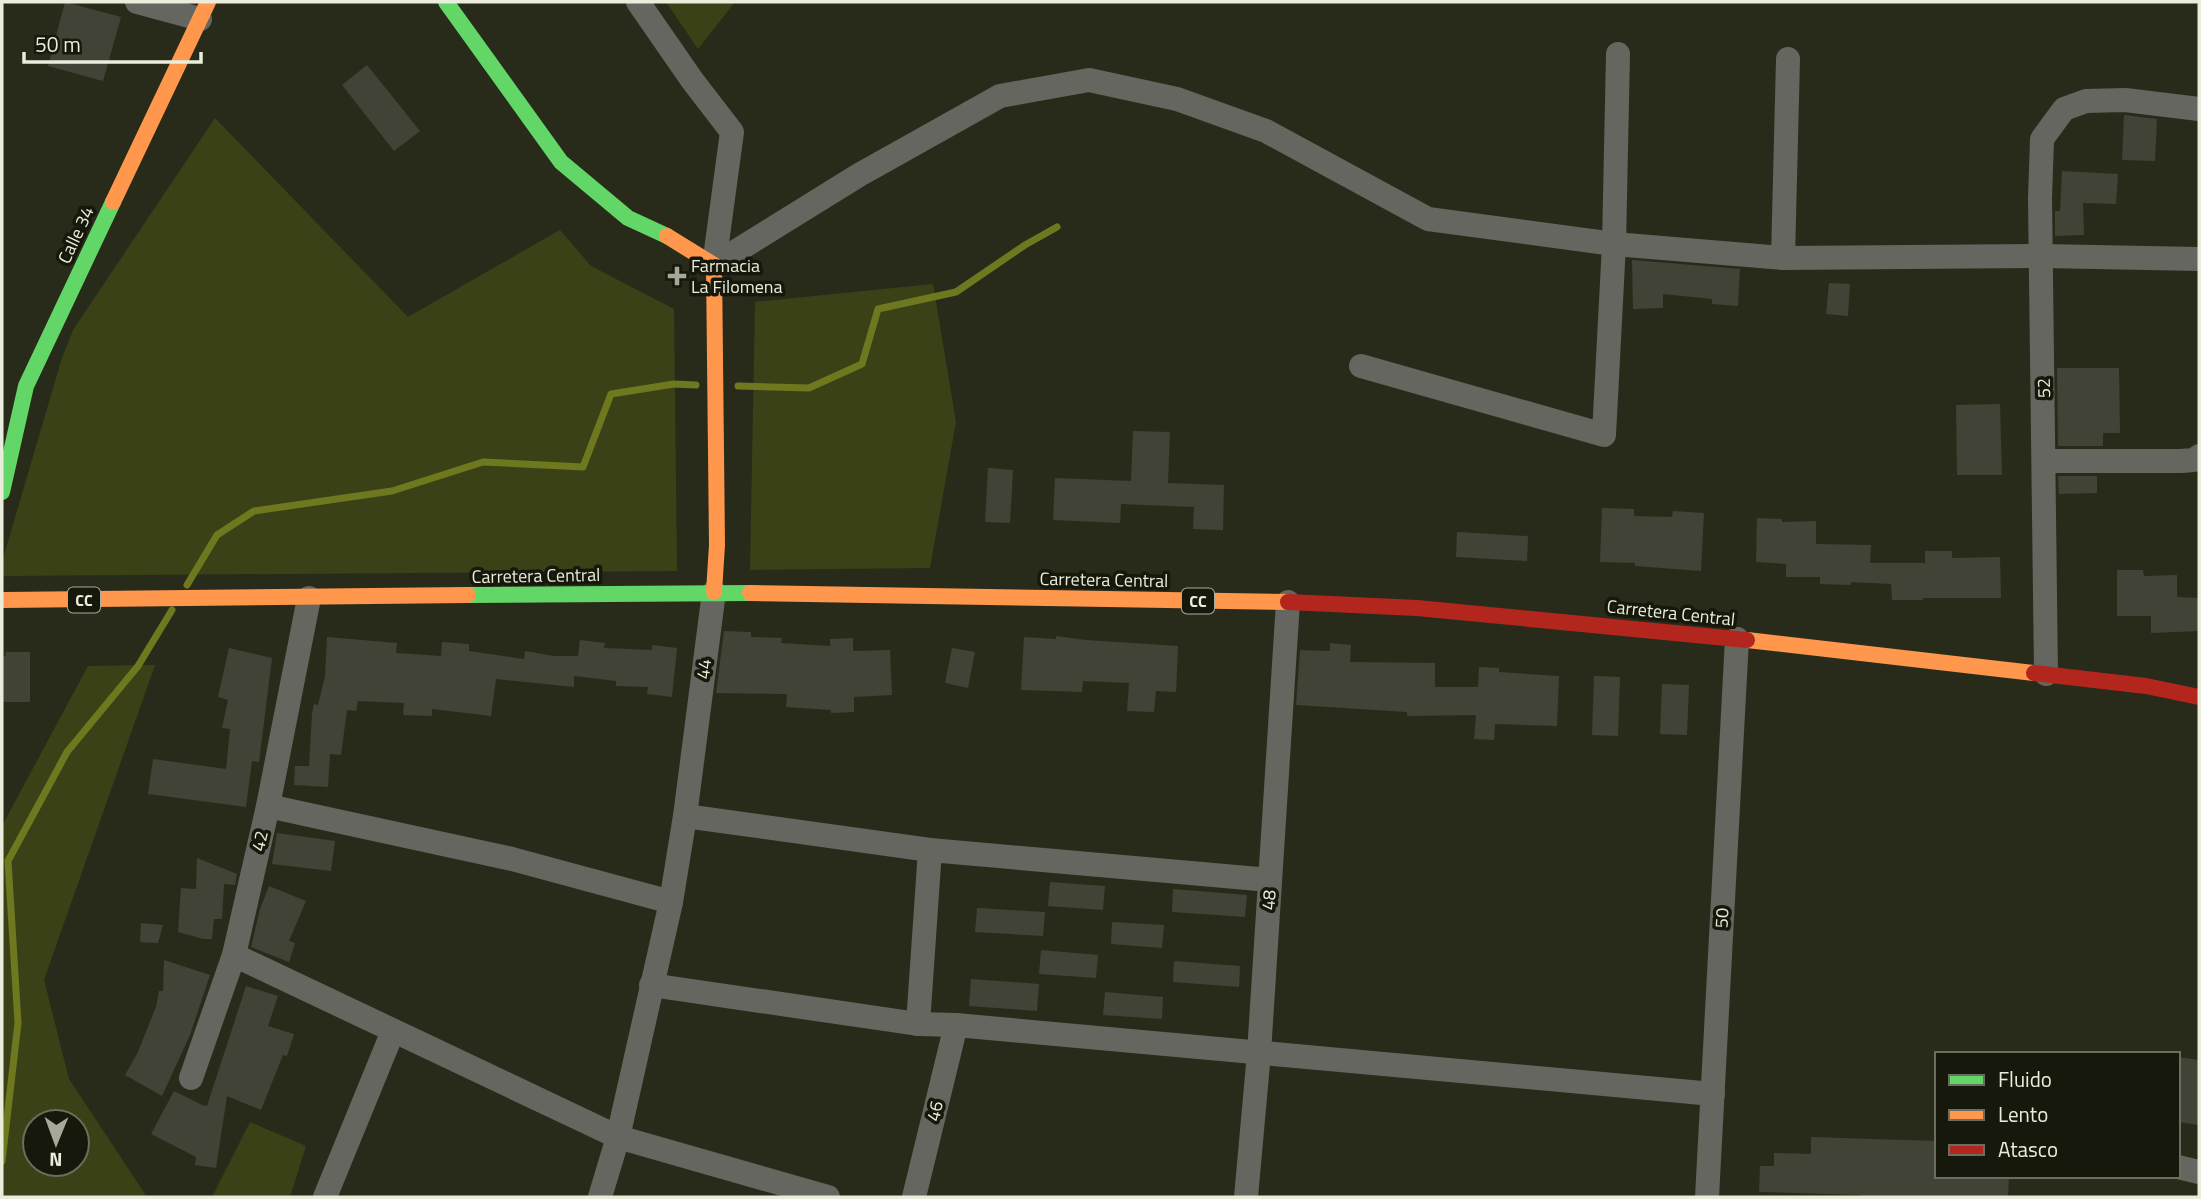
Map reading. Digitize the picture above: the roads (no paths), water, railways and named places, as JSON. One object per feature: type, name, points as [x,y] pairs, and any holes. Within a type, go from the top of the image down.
[{"type":"main road","points":[[446,2],[561,162],[628,218],[676,240],[714,265]]},
{"type":"main road","name":"Calle 34","points":[[2,492],[26,386],[204,10]]},
{"type":"main road","name":"44","points":[[714,265],[718,545],[714,592]]},
{"type":"main road","name":"Carretera Central","points":[[2,600],[714,592],[1289,602],[1417,608],[1737,639],[2146,686],[2199,697]]},
{"type":"street","points":[[137,2],[204,10]]},
{"type":"street","name":"44","points":[[638,2],[732,132],[714,265]]},
{"type":"street","points":[[1361,366],[1604,435],[1614,244],[1618,54]]},
{"type":"street","points":[[1783,258],[1788,59]]},
{"type":"street","points":[[714,265],[859,175],[1000,96],[1089,80],[1177,99],[1266,131],[1428,219],[1614,244],[1783,258],[2043,256],[2199,259]]},
{"type":"street","name":"52","points":[[2046,674],[2043,256],[2040,198],[2042,139],[2064,110],[2087,100],[2135,101],[2199,109]]},
{"type":"street","points":[[2045,461],[2181,461],[2194,460],[2199,456]]},
{"type":"street","name":"44","points":[[600,1197],[618,1137],[671,902],[714,592]]},
{"type":"street","name":"42","points":[[191,1078],[234,956],[268,806],[309,598]]},
{"type":"street","name":"48","points":[[1246,1197],[1259,1053],[1289,602]]},
{"type":"street","name":"50","points":[[1707,1197],[1737,639]]},
{"type":"street","points":[[268,806],[512,859],[671,902]]},
{"type":"street","points":[[685,816],[930,850],[1270,880]]},
{"type":"street","points":[[918,1024],[930,850]]},
{"type":"street","points":[[234,956],[618,1137],[828,1197]]},
{"type":"street","points":[[651,985],[918,1024],[956,1025],[1713,1094]]},
{"type":"street","name":"46","points":[[915,1197],[956,1025]]},
{"type":"street","points":[[325,1197],[394,1031]]},
{"type":"street","points":[[2180,1167],[2199,1172]]},
{"type":"waterway","points":[[738,386],[809,388],[862,364],[878,309],[956,292],[1025,245],[1057,227]]},
{"type":"waterway","points":[[187,585],[217,535],[254,511],[392,491],[483,462],[583,467],[611,394],[674,384],[696,385]]},
{"type":"waterway","points":[[2,1161],[18,1023],[8,861],[67,752],[138,666],[172,610]]},
{"type":"place","name":"Farmacia La Filomena","points":[[677,276]]}]
